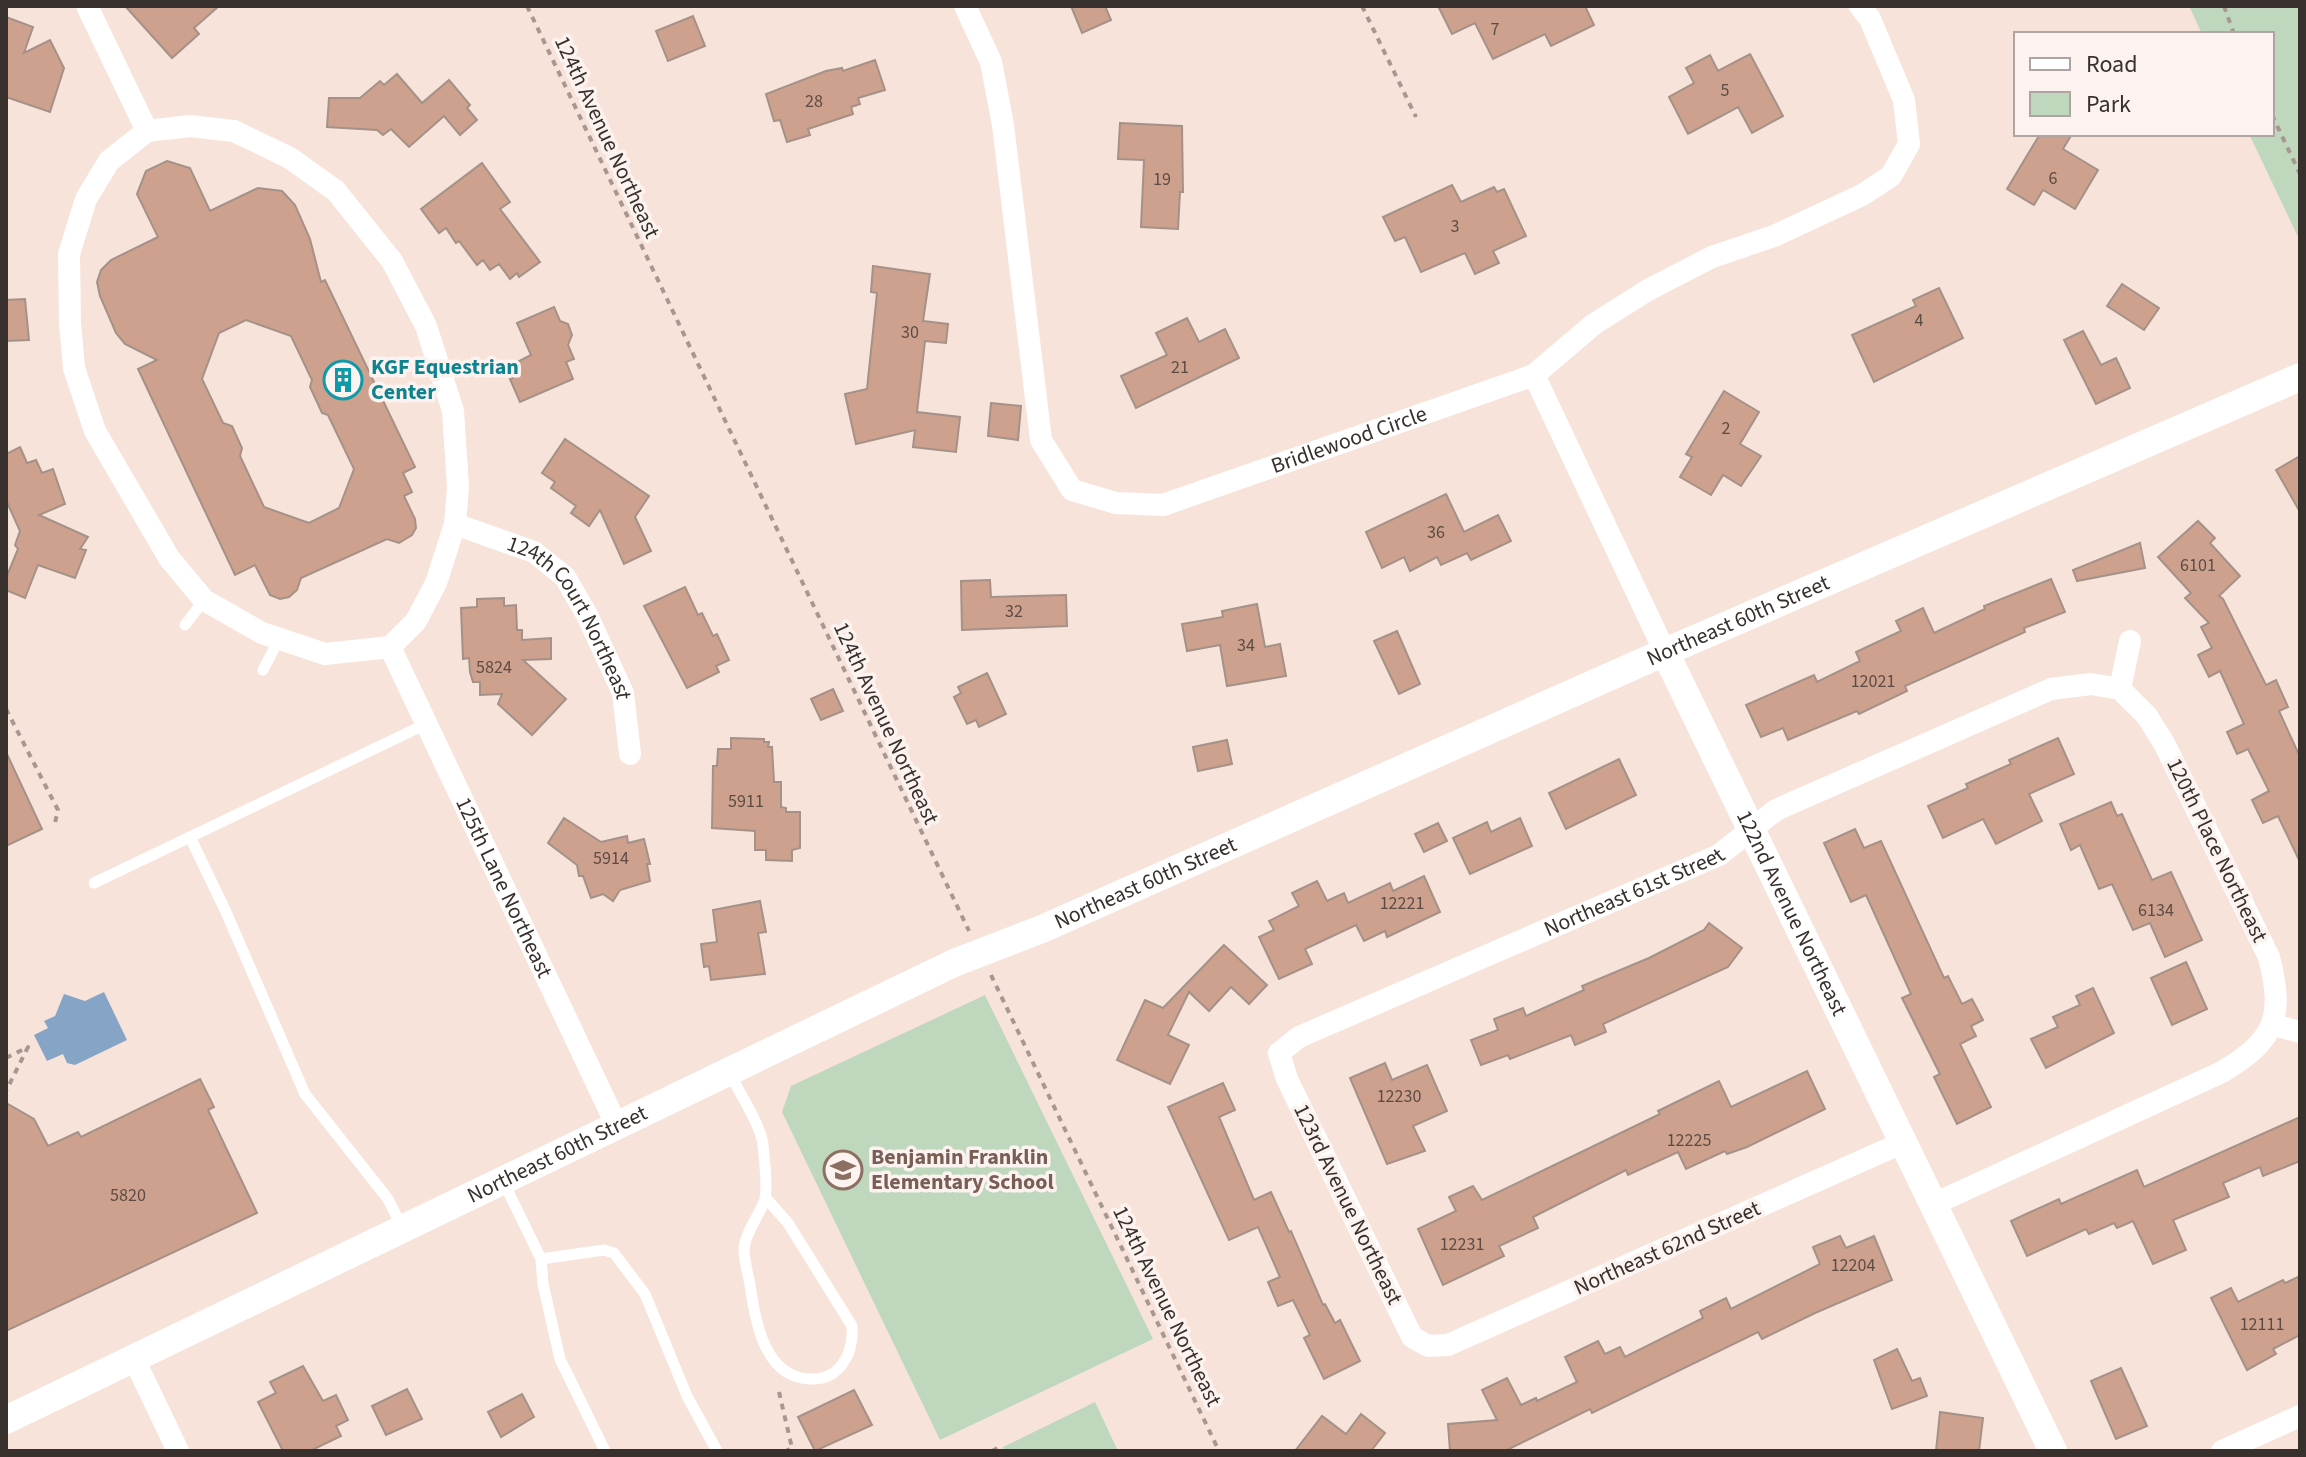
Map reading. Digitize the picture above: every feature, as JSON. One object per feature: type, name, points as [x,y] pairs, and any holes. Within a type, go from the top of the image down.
[{"type":"street","points":[[87,6],[147,131]]},
{"type":"street","name":"Bridlewood Circle","points":[[965,6],[991,62],[1003,125],[1041,440],[1072,490],[1116,503],[1163,505],[1534,375],[1594,324],[1648,290],[1712,257],[1774,236],[1862,195],[1891,176],[1909,144],[1904,100],[1870,19],[1860,6]]},
{"type":"street","points":[[190,126],[234,131],[290,158],[336,191],[392,261],[426,326],[453,411],[458,487],[455,524],[436,583],[416,621],[390,647],[325,654],[262,633],[204,600],[169,558],[95,431],[74,368],[69,254],[86,199],[109,161],[147,131],[190,126]]},
{"type":"street","name":"122nd Avenue Northeast","points":[[1534,375],[2053,1451]]},
{"type":"street","name":"Northeast 60th Street","points":[[6,1420],[979,952],[1042,929],[1665,652],[2300,377]]},
{"type":"street","name":"124th Court Northeast","points":[[455,524],[534,552],[565,577],[587,615],[623,693],[630,754]]},
{"type":"street","points":[[2120,689],[2130,641]]},
{"type":"street","name":"125th Lane Northeast","points":[[390,647],[617,1126]]},
{"type":"street","name":"Northeast 61st Street","points":[[1279,1053],[1299,1037],[1719,855],[1776,810],[2051,689],[2091,684],[2120,689]]},
{"type":"street","name":"120th Place Northeast","points":[[2120,689],[2147,716],[2165,745],[2269,957],[2277,990],[2274,1025]]},
{"type":"street","points":[[1934,1204],[2222,1072],[2249,1056],[2274,1025],[2300,1032]]},
{"type":"street","name":"123rd Avenue Northeast","points":[[1279,1053],[1287,1079],[1412,1337],[1428,1346]]},
{"type":"street","name":"Northeast 62nd Street","points":[[1428,1346],[1448,1345],[1904,1142]]},
{"type":"street","points":[[134,1359],[178,1451]]},
{"type":"street","points":[[2222,1451],[2300,1416]]},
{"type":"lane","points":[[185,625],[204,600]]},
{"type":"lane","points":[[263,670],[279,639]]},
{"type":"lane","points":[[94,883],[426,724]]},
{"type":"lane","points":[[190,837],[305,1094],[388,1199],[403,1229]]},
{"type":"lane","points":[[729,1072],[762,1140],[765,1197],[744,1247],[756,1327],[776,1363],[787,1373],[800,1379],[815,1380],[841,1367],[853,1341],[852,1326],[788,1223],[765,1197]]},
{"type":"lane","points":[[503,1180],[541,1259],[543,1284],[560,1359],[605,1451]]},
{"type":"lane","points":[[541,1259],[604,1250],[614,1253],[645,1294],[687,1396],[717,1451]]},
{"type":"path","name":"124th Avenue Northeast","points":[[527,6],[1219,1451]]},
{"type":"path","points":[[1362,6],[1416,117]]},
{"type":"path","points":[[2224,6],[2233,32]]},
{"type":"path","points":[[2274,119],[2300,174]]},
{"type":"path","points":[[6,709],[58,810],[54,827]]},
{"type":"path","points":[[986,989],[995,984]]},
{"type":"path","points":[[6,1058],[28,1047],[6,1091]]},
{"type":"path","points":[[779,1392],[791,1450]]},
{"type":"path","points":[[992,1451],[1000,1447],[1002,1451]]},
{"type":"green space","points":[[2189,6],[2300,6],[2300,241],[2250,136],[2274,136],[2274,32],[2201,32]]},
{"type":"green space","points":[[985,995],[1153,1339],[940,1440],[782,1112],[791,1086]]},
{"type":"green space","points":[[1095,1402],[1118,1451],[1005,1451],[1003,1447]]},
{"type":"water","points":[[104,992],[127,1040],[75,1065],[67,1063],[63,1054],[47,1061],[34,1035],[48,1028],[44,1021],[55,1016],[64,994],[85,1001]]},
{"type":"building","points":[[125,6],[219,6],[194,28],[199,34],[172,58]]},
{"type":"building","points":[[1071,6],[1105,6],[1111,20],[1082,33]]},
{"type":"building","points":[[1438,6],[1585,6],[1594,25],[1551,46],[1545,34],[1493,59],[1475,23],[1452,34]]},
{"type":"building","points":[[693,16],[705,46],[668,61],[656,31]]},
{"type":"building","points":[[6,17],[33,27],[24,53],[50,40],[64,68],[50,112],[6,97]]},
{"type":"building","points":[[1750,54],[1783,116],[1752,133],[1738,107],[1688,134],[1669,97],[1694,83],[1686,68],[1710,55],[1718,71]]},
{"type":"building","points":[[875,60],[885,90],[858,98],[860,104],[851,107],[853,114],[808,129],[810,135],[787,142],[780,120],[774,121],[766,94],[826,71],[842,68],[843,71]]},
{"type":"building","points":[[397,74],[422,103],[449,80],[470,105],[467,108],[477,120],[460,135],[444,116],[409,147],[391,129],[383,135],[377,130],[327,127],[329,98],[360,98],[380,81],[384,85]]},
{"type":"building","points":[[1120,123],[1182,126],[1183,192],[1180,192],[1178,229],[1141,227],[1144,160],[1118,159]]},
{"type":"building","points":[[2039,136],[2071,136],[2063,149],[2098,170],[2075,209],[2043,190],[2034,205],[2007,189]]},
{"type":"building","name":"KGF Equestrian Center","points":[[167,161],[190,168],[210,211],[258,188],[282,191],[295,205],[310,239],[321,282],[325,280],[415,467],[403,473],[412,492],[404,496],[415,519],[416,528],[412,535],[399,543],[387,539],[301,578],[297,590],[289,597],[280,599],[270,595],[255,565],[235,575],[138,369],[157,360],[125,344],[116,333],[100,296],[97,282],[101,270],[111,260],[158,237],[137,194],[146,171]],"holes":[[[246,320],[291,336],[312,380],[310,387],[322,413],[328,415],[354,469],[339,508],[309,523],[264,507],[240,456],[242,448],[232,426],[223,423],[202,379],[219,333]]]},
{"type":"building","points":[[482,163],[510,202],[500,209],[540,262],[519,277],[517,273],[510,279],[499,264],[490,270],[483,260],[477,265],[446,228],[439,233],[421,209]]},
{"type":"building","points":[[1452,185],[1461,202],[1494,187],[1497,192],[1504,189],[1526,236],[1493,251],[1499,263],[1475,274],[1465,253],[1421,272],[1405,237],[1395,241],[1383,217]]},
{"type":"building","points":[[873,266],[930,274],[923,321],[948,324],[946,343],[925,341],[917,412],[960,417],[956,452],[913,447],[915,430],[856,444],[845,394],[867,389],[877,293],[871,292]]},
{"type":"building","points":[[2122,284],[2159,308],[2144,330],[2107,306]]},
{"type":"building","points":[[1939,288],[1963,338],[1874,382],[1852,335],[1916,306],[1913,300]]},
{"type":"building","points":[[25,299],[29,340],[6,341],[6,300]]},
{"type":"building","points":[[554,307],[560,321],[568,324],[572,335],[568,345],[574,359],[566,362],[573,379],[520,402],[508,367],[531,355],[517,323]]},
{"type":"building","points":[[1187,318],[1199,342],[1225,329],[1239,358],[1136,408],[1121,376],[1167,355],[1156,333]]},
{"type":"building","points":[[2083,331],[2101,365],[2116,358],[2130,388],[2096,404],[2064,340]]},
{"type":"building","points":[[1724,391],[1759,412],[1740,444],[1761,456],[1741,486],[1723,475],[1711,495],[1680,477],[1692,457],[1686,454]]},
{"type":"building","points":[[991,403],[1021,406],[1018,440],[988,436]]},
{"type":"building","points":[[565,439],[649,496],[635,517],[651,551],[624,564],[600,510],[589,526],[571,513],[576,506],[551,488],[555,482],[542,473]]},
{"type":"building","points":[[20,447],[27,463],[36,460],[42,473],[53,469],[65,504],[39,515],[88,537],[80,549],[86,550],[75,578],[38,565],[25,598],[6,590],[6,578],[18,549],[15,545],[20,531],[6,500],[6,454]]},
{"type":"building","points":[[2300,456],[2300,512],[2276,470]]},
{"type":"building","points":[[1446,494],[1464,532],[1498,515],[1511,541],[1471,560],[1467,553],[1441,565],[1437,557],[1410,571],[1404,557],[1382,568],[1366,532]]},
{"type":"building","points":[[2198,521],[2215,538],[2210,543],[2240,576],[2219,596],[2266,685],[2276,680],[2288,707],[2279,711],[2300,757],[2300,862],[2278,816],[2263,823],[2252,800],[2269,791],[2248,749],[2237,754],[2227,732],[2244,724],[2220,671],[2209,677],[2198,655],[2212,648],[2201,627],[2209,623],[2185,598],[2191,593],[2158,557]]},
{"type":"building","points":[[2140,543],[2145,568],[2077,581],[2073,570]]},
{"type":"building","points":[[2051,579],[2065,612],[2024,628],[2025,632],[1905,686],[1907,691],[1859,714],[1857,711],[1788,740],[1783,728],[1761,737],[1746,705],[1814,675],[1817,682],[1860,661],[1856,652],[1901,631],[1896,621],[1923,608],[1934,633],[1985,609],[1984,606]]},
{"type":"building","points":[[990,580],[991,597],[1066,595],[1067,626],[962,630],[961,581]]},
{"type":"building","points":[[685,587],[698,615],[702,613],[713,636],[717,634],[729,660],[716,666],[719,672],[687,688],[644,606]]},
{"type":"building","points":[[504,598],[504,606],[516,605],[517,630],[522,630],[522,640],[551,638],[551,659],[523,660],[566,699],[532,735],[498,704],[502,694],[480,695],[480,682],[473,682],[469,658],[463,659],[461,608],[477,607],[477,599]]},
{"type":"building","points":[[1257,604],[1265,647],[1280,644],[1286,676],[1227,686],[1220,645],[1187,651],[1182,624],[1223,617],[1222,611]]},
{"type":"building","points":[[1397,631],[1420,684],[1399,694],[1374,641]]},
{"type":"building","points":[[987,673],[1006,714],[979,727],[976,720],[967,724],[954,697],[961,693],[958,687]]},
{"type":"building","points":[[833,689],[843,711],[821,720],[811,699]]},
{"type":"building","points":[[731,738],[764,739],[764,742],[769,742],[768,747],[772,747],[774,782],[781,782],[781,807],[786,808],[786,812],[800,812],[800,848],[792,850],[792,861],[766,860],[766,850],[755,850],[755,831],[712,828],[713,766],[717,766],[718,749],[731,749]]},
{"type":"building","points":[[2058,738],[2074,774],[2029,794],[2042,821],[1996,844],[1983,819],[1943,838],[1928,806],[1968,788],[1966,784],[2011,764],[2009,760]]},
{"type":"building","points":[[1227,740],[1232,764],[1198,771],[1193,747]]},
{"type":"building","points":[[6,752],[42,829],[6,846]]},
{"type":"building","points":[[1619,759],[1636,795],[1566,829],[1549,793]]},
{"type":"building","points":[[2111,802],[2117,816],[2122,814],[2152,880],[2171,872],[2202,940],[2165,957],[2150,923],[2133,930],[2112,884],[2099,889],[2080,845],[2071,850],[2060,824]]},
{"type":"building","points":[[564,818],[601,842],[627,836],[628,843],[644,839],[650,864],[647,864],[650,881],[620,890],[613,901],[603,894],[591,898],[583,876],[579,876],[577,865],[548,843]]},
{"type":"building","points":[[1520,818],[1532,846],[1470,874],[1453,838],[1487,822],[1491,832]]},
{"type":"building","points":[[1438,823],[1447,841],[1424,852],[1415,834]]},
{"type":"building","points":[[1855,829],[1864,848],[1881,841],[1944,978],[1948,976],[1962,1004],[1972,999],[1983,1020],[1971,1026],[1976,1036],[1960,1044],[1991,1107],[1957,1124],[1934,1077],[1940,1074],[1902,998],[1911,994],[1866,895],[1851,902],[1824,843]]},
{"type":"building","points":[[1424,876],[1440,912],[1387,937],[1385,931],[1364,941],[1356,925],[1305,949],[1312,964],[1279,979],[1259,937],[1274,930],[1269,921],[1299,906],[1292,893],[1317,881],[1327,901],[1344,893],[1348,903],[1390,883],[1393,891]]},
{"type":"building","points":[[760,901],[766,932],[758,933],[765,974],[711,980],[709,966],[704,967],[701,944],[717,942],[713,910]]},
{"type":"building","points":[[1709,923],[1742,948],[1728,967],[1603,1024],[1606,1032],[1575,1045],[1571,1035],[1510,1059],[1508,1055],[1481,1065],[1471,1040],[1498,1030],[1494,1019],[1523,1008],[1526,1016],[1584,990],[1582,986],[1649,958],[1704,930]]},
{"type":"building","points":[[1224,945],[1267,985],[1249,1004],[1231,987],[1209,1011],[1189,992],[1168,1035],[1189,1045],[1170,1084],[1117,1060],[1145,1000],[1163,1008]]},
{"type":"building","points":[[2186,962],[2207,1009],[2172,1025],[2151,978]]},
{"type":"building","points":[[2093,988],[2114,1033],[2046,1068],[2031,1039],[2058,1027],[2053,1017],[2080,1005],[2076,996]]},
{"type":"building","points":[[1385,1063],[1392,1080],[1427,1065],[1447,1111],[1413,1126],[1425,1151],[1387,1164],[1350,1078]]},
{"type":"building","points":[[1807,1071],[1825,1109],[1747,1147],[1727,1154],[1725,1151],[1686,1169],[1678,1152],[1628,1175],[1626,1170],[1533,1217],[1538,1228],[1499,1246],[1504,1256],[1443,1285],[1418,1229],[1456,1211],[1449,1197],[1473,1186],[1482,1200],[1660,1114],[1658,1111],[1719,1081],[1731,1107]]},
{"type":"building","points":[[200,1079],[214,1107],[208,1110],[257,1213],[6,1331],[6,1103],[34,1119],[48,1146],[78,1132],[81,1137]]},
{"type":"building","points":[[1223,1083],[1235,1110],[1219,1117],[1254,1200],[1271,1192],[1323,1305],[1335,1323],[1340,1320],[1360,1361],[1324,1379],[1304,1338],[1310,1335],[1293,1300],[1278,1306],[1268,1282],[1280,1277],[1258,1227],[1229,1240],[1168,1107]]},
{"type":"building","points":[[2300,1117],[2300,1161],[2263,1176],[2260,1167],[2223,1183],[2229,1197],[2173,1220],[2186,1250],[2153,1264],[2133,1221],[2117,1228],[2114,1223],[2089,1234],[2086,1229],[2027,1256],[2011,1221],[2059,1199],[2061,1204],[2137,1170],[2144,1187]]},
{"type":"building","points":[[1840,1236],[1846,1248],[1874,1236],[1892,1280],[1762,1339],[1758,1332],[1592,1413],[1590,1409],[1505,1451],[1450,1451],[1448,1424],[1497,1420],[1482,1390],[1507,1378],[1521,1405],[1536,1398],[1537,1401],[1577,1382],[1565,1357],[1598,1341],[1605,1354],[1620,1347],[1625,1357],[1703,1318],[1700,1311],[1726,1298],[1731,1309],[1820,1264],[1813,1247]]},
{"type":"building","points":[[2300,1276],[2300,1335],[2273,1349],[2276,1354],[2247,1370],[2211,1298],[2231,1288],[2238,1302],[2283,1280],[2285,1283]]},
{"type":"building","points":[[1897,1349],[1912,1381],[1920,1378],[1927,1396],[1892,1409],[1874,1360]]},
{"type":"building","points":[[303,1366],[323,1401],[336,1395],[348,1420],[336,1426],[341,1436],[310,1451],[283,1451],[258,1402],[276,1393],[270,1382]]},
{"type":"building","points":[[2121,1368],[2147,1426],[2116,1439],[2091,1381]]},
{"type":"building","points":[[407,1389],[422,1419],[386,1435],[372,1406]]},
{"type":"building","points":[[854,1390],[872,1425],[815,1451],[798,1417]]},
{"type":"building","points":[[522,1394],[534,1417],[501,1437],[488,1412]]},
{"type":"building","points":[[1940,1412],[1983,1418],[1979,1451],[1936,1451]]},
{"type":"building","points":[[1361,1414],[1385,1433],[1371,1451],[1295,1451],[1322,1416],[1346,1434]]},
{"type":"place","name":"KGF Equestrian Center","points":[[343,380]]},
{"type":"place","name":"Benjamin Franklin Elementary School","points":[[843,1170]]}]
